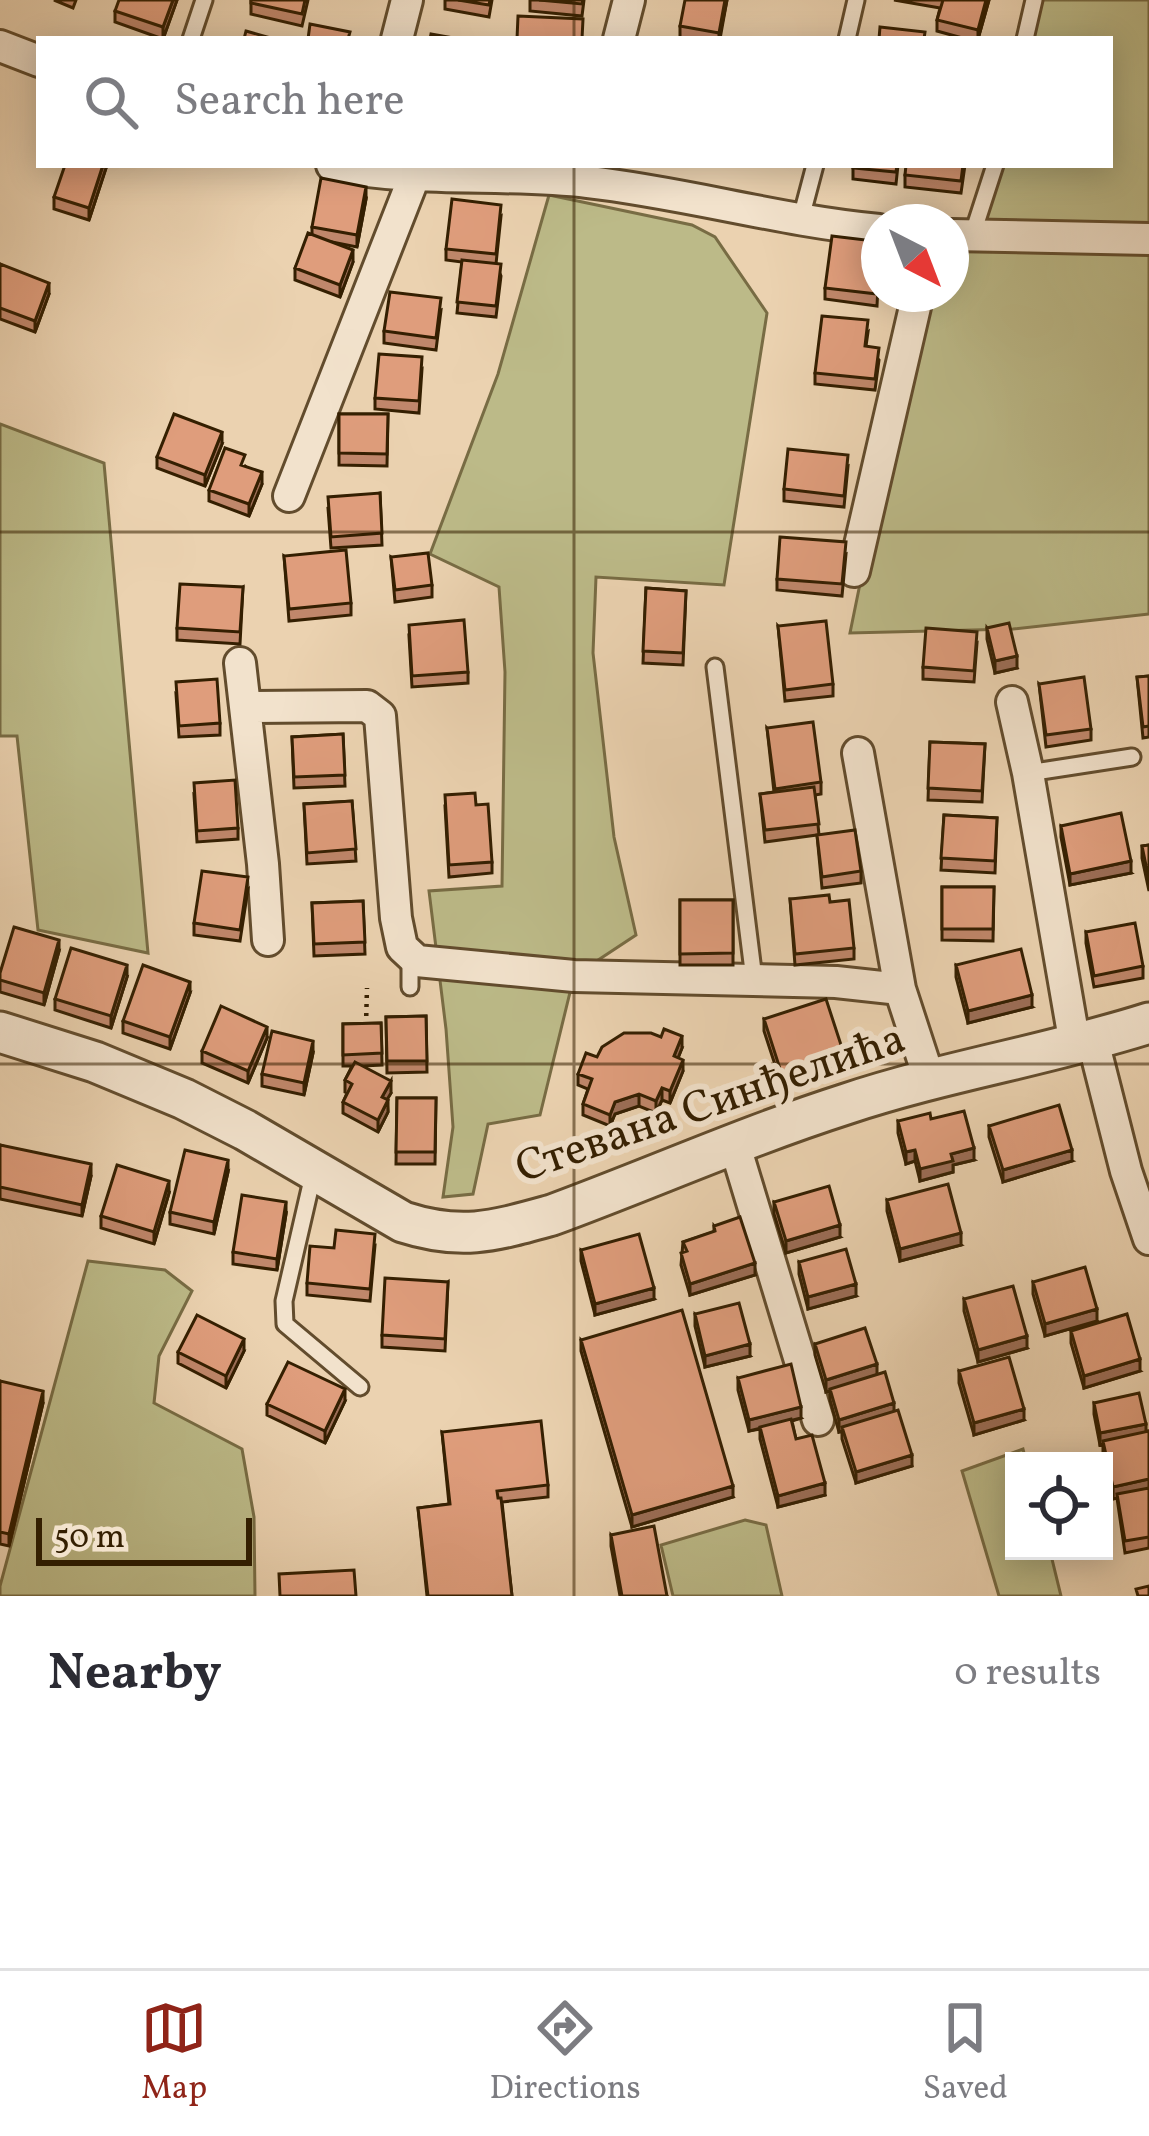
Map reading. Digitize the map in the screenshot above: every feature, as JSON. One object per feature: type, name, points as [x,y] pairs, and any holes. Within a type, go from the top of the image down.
[{"type":"street","points":[[399,36],[407,0]]},
{"type":"street","points":[[620,36],[628,0]]},
{"type":"street","points":[[0,46],[36,60]]},
{"type":"street","points":[[364,168],[414,177],[587,173],[861,227]]},
{"type":"street","points":[[289,496],[414,177]]},
{"type":"street","points":[[969,236],[1149,239]]},
{"type":"street","points":[[854,571],[914,312]]},
{"type":"street","points":[[240,663],[268,940]]},
{"type":"street","points":[[1012,702],[1084,1043],[1149,1239]]},
{"type":"street","points":[[245,706],[367,706],[380,716],[396,918],[402,947],[428,964],[574,976],[836,982],[900,988]]},
{"type":"street","points":[[859,753],[900,988],[929,1078]]},
{"type":"street","name":"Стевана Синђелића","points":[[0,1032],[149,1083],[245,1130],[403,1222],[431,1232],[476,1233],[552,1215],[842,1105],[929,1078],[1084,1043],[1149,1023]]},
{"type":"street","points":[[735,1145],[818,1420]]},
{"type":"lane","points":[[192,36],[204,0]]},
{"type":"lane","points":[[848,36],[856,0]]},
{"type":"lane","points":[[1026,36],[1034,0]]},
{"type":"lane","points":[[801,218],[814,168]]},
{"type":"lane","points":[[969,221],[994,168]]},
{"type":"lane","points":[[715,668],[754,979]]},
{"type":"lane","points":[[1028,773],[1132,757]]},
{"type":"lane","points":[[410,956],[410,987]]},
{"type":"lane","points":[[314,1170],[284,1301],[285,1324],[360,1388]]},
{"type":"path","points":[[367,988],[367,1025]]},
{"type":"shaded area","points":[[1040,0],[1149,0],[1149,614],[1013,629],[850,633],[915,312],[969,312],[969,234],[973,234],[991,168],[1113,168],[1113,36],[1030,36]]},
{"type":"shaded area","points":[[549,195],[692,225],[715,237],[767,313],[724,585],[596,577],[593,653],[614,837],[636,935],[574,976],[540,1115],[488,1124],[473,1194],[443,1197],[453,1127],[429,891],[502,886],[505,672],[499,587],[430,554],[498,374]]},
{"type":"shaded area","points":[[0,424],[104,463],[148,953],[38,930],[17,736],[0,736]]},
{"type":"shaded area","points":[[88,1261],[165,1270],[192,1291],[159,1356],[154,1403],[242,1449],[254,1517],[255,1596],[0,1596]]},
{"type":"shaded area","points":[[1005,1455],[1005,1560],[1052,1560],[1061,1596],[999,1596],[962,1471]]},
{"type":"shaded area","points":[[745,1520],[766,1525],[782,1596],[673,1596],[661,1545]]},
{"type":"building","points":[[119,0],[173,0],[163,27],[115,11]]},
{"type":"building","points":[[251,0],[305,0],[302,14]]},
{"type":"building","points":[[685,0],[725,0],[719,33],[680,26]]},
{"type":"building","points":[[943,0],[986,0],[978,30],[937,20]]},
{"type":"building","points":[[518,16],[583,19],[582,36],[517,36]]},
{"type":"building","points":[[310,24],[350,32],[349,36],[308,36]]},
{"type":"building","points":[[880,27],[925,32],[924,36],[879,36]]},
{"type":"building","points":[[64,168],[102,168],[89,208],[54,197]]},
{"type":"building","points":[[906,168],[963,168],[961,181],[905,175]]},
{"type":"building","points":[[321,178],[366,187],[357,235],[312,227]]},
{"type":"building","points":[[452,199],[501,205],[496,254],[446,249]]},
{"type":"building","points":[[308,233],[353,250],[340,285],[295,268]]},
{"type":"building","points":[[832,236],[861,239],[861,292],[825,288]]},
{"type":"building","points":[[462,260],[501,264],[496,306],[457,302]]},
{"type":"building","points":[[0,264],[49,283],[35,321],[0,308]]},
{"type":"building","points":[[390,292],[441,298],[436,338],[384,331]]},
{"type":"building","points":[[822,316],[868,320],[865,346],[879,348],[875,379],[815,373]]},
{"type":"building","points":[[379,354],[422,357],[419,401],[375,398]]},
{"type":"building","points":[[174,414],[222,432],[205,475],[157,457]]},
{"type":"building","points":[[339,414],[388,414],[387,454],[339,453]]},
{"type":"building","points":[[225,448],[245,455],[241,465],[262,472],[249,504],[209,490]]},
{"type":"building","points":[[788,449],[848,455],[844,496],[784,489]]},
{"type":"building","points":[[380,493],[382,533],[331,537],[328,497]]},
{"type":"building","points":[[780,537],[846,542],[842,584],[777,579]]},
{"type":"building","points":[[346,550],[351,603],[289,609],[284,556]]},
{"type":"building","points":[[428,553],[432,585],[395,590],[391,557]]},
{"type":"building","points":[[180,584],[243,587],[240,632],[177,628]]},
{"type":"building","points":[[646,588],[686,591],[683,653],[643,651]]},
{"type":"building","points":[[464,620],[468,672],[412,676],[409,625]]},
{"type":"building","points":[[826,621],[833,684],[785,690],[778,626]]},
{"type":"building","points":[[1009,623],[1017,656],[995,661],[987,628]]},
{"type":"building","points":[[926,628],[977,632],[974,671],[923,667]]},
{"type":"building","points":[[1149,676],[1149,726],[1143,727],[1137,677]]},
{"type":"building","points":[[1084,677],[1091,729],[1046,735],[1039,684]]},
{"type":"building","points":[[217,679],[220,723],[179,726],[176,682]]},
{"type":"building","points":[[813,722],[821,782],[775,789],[767,728]]},
{"type":"building","points":[[343,734],[345,775],[294,777],[292,737]]},
{"type":"building","points":[[930,742],[985,744],[982,791],[928,788]]},
{"type":"building","points":[[235,780],[238,828],[197,831],[194,783]]},
{"type":"building","points":[[814,787],[819,824],[765,830],[760,794]]},
{"type":"building","points":[[475,793],[476,805],[488,804],[492,862],[449,865],[445,795]]},
{"type":"building","points":[[352,801],[356,849],[307,853],[304,804]]},
{"type":"building","points":[[1121,813],[1131,861],[1070,874],[1061,826]]},
{"type":"building","points":[[944,815],[997,818],[995,861],[941,858]]},
{"type":"building","points":[[855,830],[861,871],[822,877],[817,835]]},
{"type":"building","points":[[1149,845],[1149,880],[1142,846]]},
{"type":"building","points":[[202,871],[248,877],[240,930],[194,923]]},
{"type":"building","points":[[942,887],[994,887],[993,929],[942,929]]},
{"type":"building","points":[[829,895],[830,902],[849,900],[854,948],[795,954],[790,899]]},
{"type":"building","points":[[680,900],[733,900],[733,953],[680,954]]},
{"type":"building","points":[[363,901],[365,942],[314,944],[312,903]]},
{"type":"building","points":[[1135,923],[1143,966],[1094,976],[1086,932]]},
{"type":"building","points":[[14,927],[59,940],[44,993],[0,980]]},
{"type":"building","points":[[71,948],[127,965],[111,1016],[55,999]]},
{"type":"building","points":[[1021,949],[1032,995],[968,1011],[956,965]]},
{"type":"building","points":[[143,965],[190,982],[170,1037],[123,1021]]},
{"type":"building","points":[[826,999],[843,1051],[781,1072],[764,1019]]},
{"type":"building","points":[[221,1006],[267,1027],[248,1071],[202,1051]]},
{"type":"building","points":[[426,1016],[427,1061],[387,1061],[386,1017]]},
{"type":"building","points":[[381,1023],[382,1053],[343,1055],[343,1024]]},
{"type":"building","points":[[664,1029],[682,1036],[674,1056],[683,1060],[670,1091],[662,1088],[656,1101],[639,1094],[615,1102],[610,1115],[583,1104],[592,1079],[578,1074],[586,1053],[597,1057],[602,1047],[624,1033],[661,1037]]},
{"type":"building","points":[[272,1031],[313,1041],[304,1083],[262,1074]]},
{"type":"building","points":[[355,1062],[391,1081],[378,1120],[343,1102],[352,1084],[345,1080]]},
{"type":"building","points":[[397,1098],[436,1098],[435,1152],[396,1152]]},
{"type":"building","points":[[1059,1105],[1072,1150],[1003,1170],[989,1126]]},
{"type":"building","points":[[964,1111],[974,1148],[951,1154],[953,1161],[920,1169],[915,1150],[906,1152],[898,1121]]},
{"type":"building","points":[[0,1145],[91,1164],[82,1205],[0,1187]]},
{"type":"building","points":[[185,1150],[228,1160],[214,1222],[170,1212]]},
{"type":"building","points":[[117,1165],[169,1181],[154,1232],[101,1216]]},
{"type":"building","points":[[948,1184],[961,1233],[900,1249],[887,1200]]},
{"type":"building","points":[[829,1186],[840,1225],[786,1241],[774,1202]]},
{"type":"building","points":[[242,1195],[286,1202],[277,1259],[233,1252]]},
{"type":"building","points":[[740,1217],[755,1263],[690,1284],[681,1253],[687,1251],[683,1242]]},
{"type":"building","points":[[336,1230],[375,1234],[370,1289],[307,1283],[310,1246],[334,1248]]},
{"type":"building","points":[[639,1234],[654,1288],[595,1304],[581,1250]]},
{"type":"building","points":[[846,1249],[856,1284],[808,1297],[799,1262]]},
{"type":"building","points":[[1085,1267],[1097,1309],[1045,1324],[1033,1282]]},
{"type":"building","points":[[385,1278],[448,1282],[445,1339],[382,1335]]},
{"type":"building","points":[[1013,1286],[1027,1336],[978,1350],[964,1299]]},
{"type":"building","points":[[739,1303],[750,1344],[705,1356],[695,1314]]},
{"type":"building","points":[[682,1310],[733,1486],[632,1515],[581,1340]]},
{"type":"building","points":[[1127,1314],[1140,1359],[1084,1376],[1071,1331]]},
{"type":"building","points":[[197,1315],[244,1339],[226,1376],[178,1352]]},
{"type":"building","points":[[865,1328],[877,1364],[826,1380],[815,1344]]},
{"type":"building","points":[[1009,1357],[1024,1409],[974,1423],[959,1371]]},
{"type":"building","points":[[288,1362],[345,1389],[325,1431],[267,1404]]},
{"type":"building","points":[[791,1364],[801,1407],[749,1420],[738,1378]]},
{"type":"building","points":[[885,1372],[894,1403],[839,1420],[830,1389]]},
{"type":"building","points":[[0,1381],[43,1391],[9,1534],[0,1532]]},
{"type":"building","points":[[1139,1393],[1146,1424],[1100,1433],[1094,1403]]},
{"type":"building","points":[[898,1410],[912,1455],[856,1472],[842,1427]]},
{"type":"building","points":[[791,1419],[796,1439],[812,1435],[825,1483],[778,1496],[760,1427]]},
{"type":"building","points":[[541,1421],[548,1485],[497,1491],[512,1596],[428,1596],[418,1508],[450,1504],[442,1432]]},
{"type":"building","points":[[1149,1431],[1149,1479],[1113,1487],[1113,1452],[1105,1452],[1103,1441]]},
{"type":"building","points":[[1149,1488],[1149,1537],[1125,1541],[1117,1494]]},
{"type":"building","points":[[654,1526],[667,1596],[622,1596],[611,1535]]},
{"type":"building","points":[[354,1570],[356,1596],[280,1596],[279,1574]]},
{"type":"building","points":[[1149,1586],[1149,1596],[1138,1596],[1136,1589]]}]
